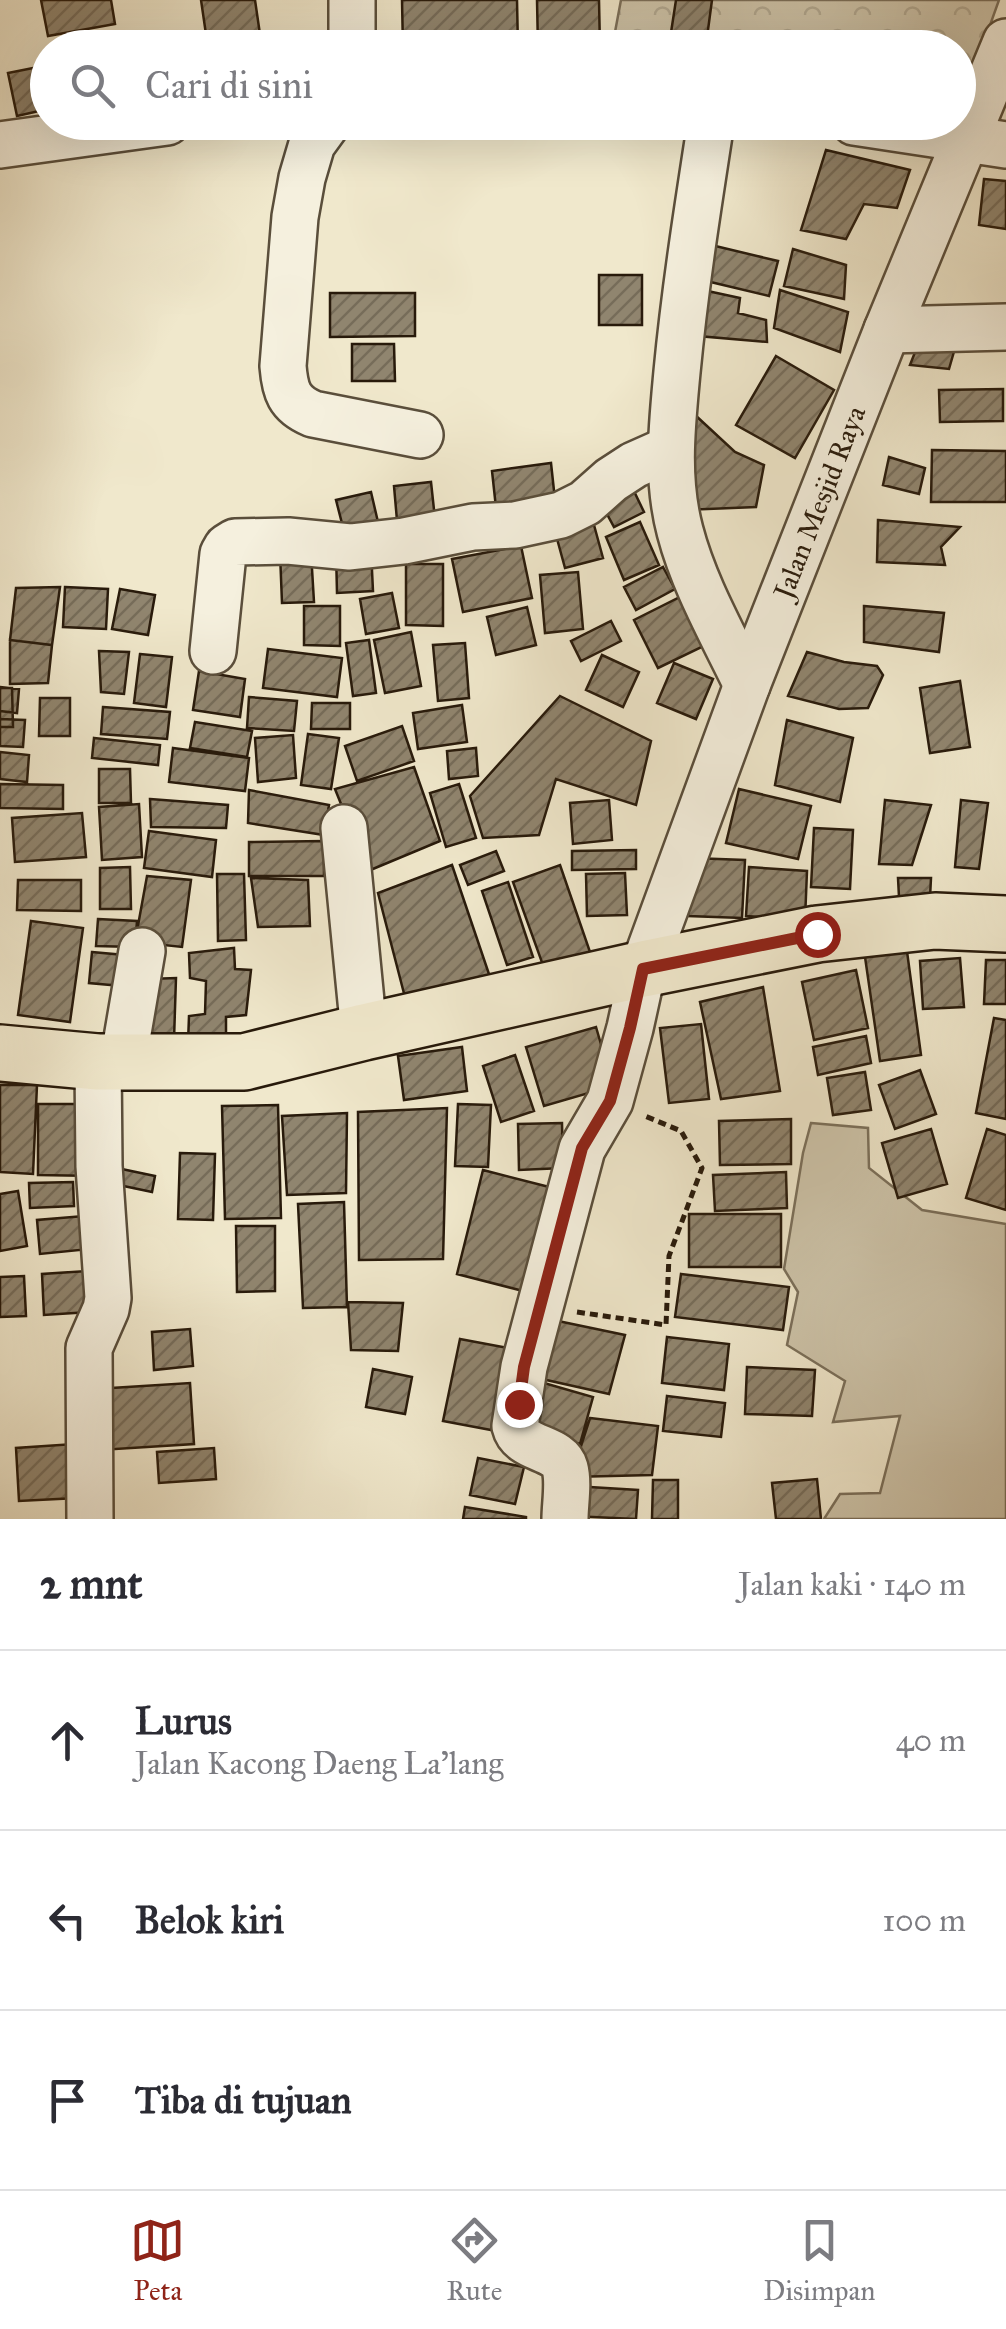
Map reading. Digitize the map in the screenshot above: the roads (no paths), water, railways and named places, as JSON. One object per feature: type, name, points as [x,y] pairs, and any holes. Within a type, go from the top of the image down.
[{"type":"main road","points":[[0,1053],[111,1062],[244,1062],[643,969],[817,934],[935,921],[1006,924]]},
{"type":"street","points":[[352,0],[352,30]]},
{"type":"street","name":"Jalan Mesjid Raya","points":[[565,1519],[565,1467],[557,1457],[522,1439],[516,1426],[524,1367],[582,1148],[610,1101],[643,969],[747,685],[888,330],[986,142],[1006,42]]},
{"type":"street","points":[[0,145],[36,140]]},
{"type":"street","points":[[315,140],[302,178],[295,218],[283,366],[288,392],[298,408],[313,414],[420,434]]},
{"type":"street","points":[[708,140],[684,299],[670,448],[673,496],[680,532],[697,580],[747,685]]},
{"type":"street","points":[[888,330],[1006,326]]},
{"type":"street","points":[[213,651],[223,554],[234,542],[288,541],[350,547],[561,516],[634,465],[670,448]]},
{"type":"street","points":[[344,828],[364,1032]]},
{"type":"street","points":[[90,1519],[90,1348],[108,1298],[99,1166],[111,1062],[142,951]]}]
